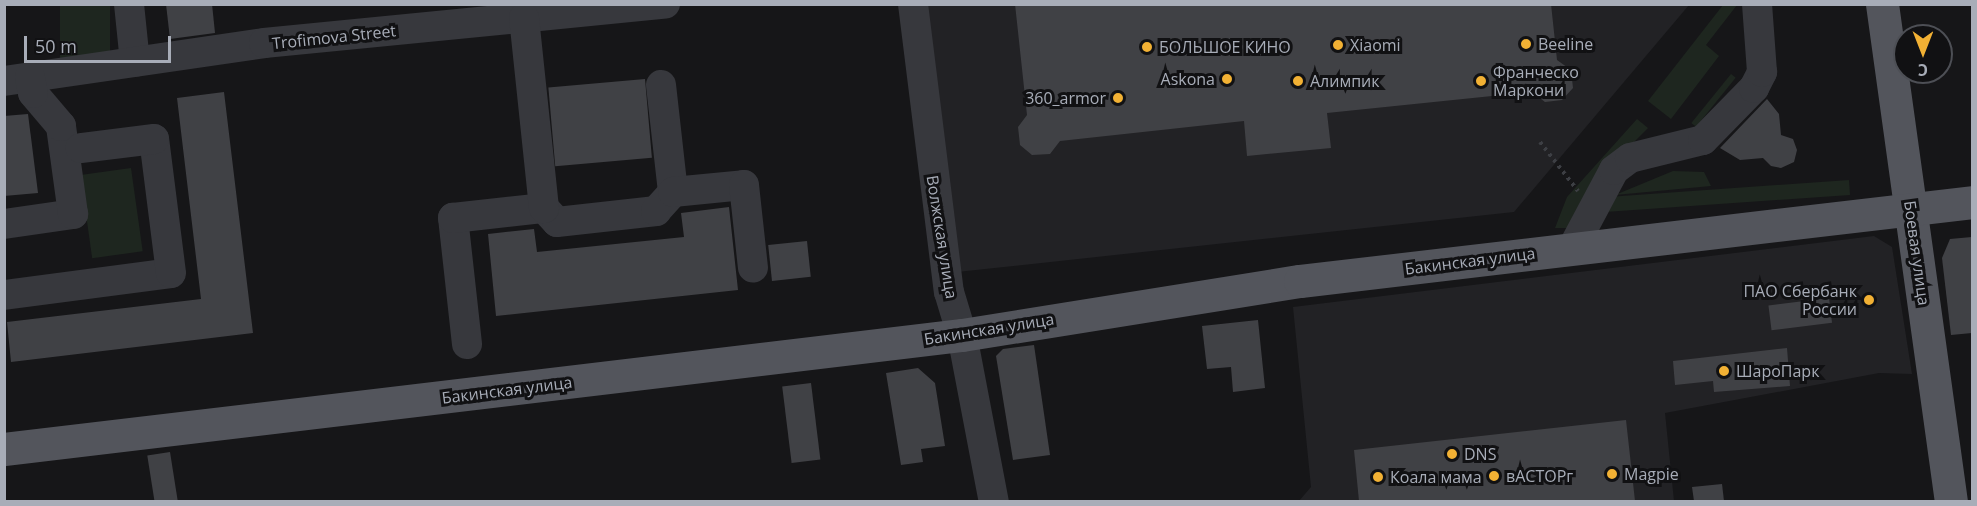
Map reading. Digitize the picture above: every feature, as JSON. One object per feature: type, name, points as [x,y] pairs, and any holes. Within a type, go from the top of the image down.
[{"type":"main road","name":"Боевая улица","points":[[1882,4],[1952,501]]},
{"type":"main road","name":"Бакинская улица","points":[[4,449],[962,335],[1300,280],[1972,202]]},
{"type":"street","points":[[129,4],[135,62]]},
{"type":"street","name":"Trofimova Street","points":[[17,79],[264,44],[664,4]]},
{"type":"street","name":"Волжская улица","points":[[913,4],[938,223],[949,292],[962,335],[994,501]]},
{"type":"street","points":[[1572,249],[1591,209],[1614,170],[1630,158],[1703,140],[1754,88],[1762,72],[1757,4]]},
{"type":"street","points":[[524,18],[544,208],[556,222],[656,211],[673,192],[744,184],[753,268]]},
{"type":"street","points":[[4,224],[73,214],[61,126],[33,93],[17,79]]},
{"type":"street","points":[[662,85],[673,192]]},
{"type":"street","points":[[4,295],[171,273],[154,139],[81,148]]},
{"type":"street","points":[[467,344],[453,218],[544,208]]},
{"type":"path","points":[[1540,142],[1591,209]]},
{"type":"shaded area","points":[[60,5],[110,5],[110,65],[60,65]]},
{"type":"shaded area","points":[[921,5],[1689,5],[1514,212],[957,272]]},
{"type":"shaded area","points":[[1723,5],[1737,5],[1706,45],[1719,56],[1671,119],[1648,101]]},
{"type":"shaded area","points":[[1731,74],[1736,78],[1696,127],[1691,123]]},
{"type":"shaded area","points":[[1637,119],[1648,128],[1599,177],[1568,228],[1555,228],[1567,197]]},
{"type":"shaded area","points":[[131,168],[143,251],[92,258],[80,175]]},
{"type":"shaded area","points":[[1673,171],[1704,172],[1711,186],[1615,195]]},
{"type":"shaded area","points":[[1849,180],[1850,195],[1609,212],[1608,197]]},
{"type":"shaded area","points":[[1874,236],[1892,247],[1912,374],[1879,373],[1665,413],[1674,501],[1299,501],[1311,487],[1293,307]]},
{"type":"building","points":[[166,4],[212,4],[215,33],[170,39]]},
{"type":"building","name":"Алимпик","points":[[1015,4],[1551,4],[1557,60],[1571,70],[1573,88],[1562,100],[1545,102],[1532,92],[1327,113],[1331,148],[1247,156],[1244,121],[1060,141],[1050,154],[1032,155],[1020,145],[1018,127],[1027,115]]},
{"type":"building","points":[[645,79],[652,158],[555,166],[548,87]]},
{"type":"building","points":[[224,92],[253,333],[11,362],[7,322],[201,299],[177,98]]},
{"type":"building","points":[[1767,99],[1779,114],[1781,135],[1793,139],[1797,150],[1794,162],[1781,168],[1771,166],[1763,158],[1740,160],[1720,148]]},
{"type":"building","points":[[28,114],[38,193],[4,196],[4,116]]},
{"type":"building","points":[[729,207],[738,290],[496,316],[488,234],[534,229],[537,252],[684,237],[681,213]]},
{"type":"building","points":[[1972,237],[1972,333],[1951,335],[1942,258],[1950,239]]},
{"type":"building","points":[[807,241],[811,277],[772,281],[768,245]]},
{"type":"building","points":[[1829,298],[1832,323],[1772,330],[1768,305]]},
{"type":"building","points":[[1258,320],[1265,388],[1233,392],[1231,367],[1207,369],[1202,326]]},
{"type":"building","points":[[1034,345],[1050,455],[1013,460],[996,356],[1003,349]]},
{"type":"building","points":[[1787,348],[1790,386],[1714,392],[1713,381],[1675,385],[1673,361]]},
{"type":"building","points":[[918,368],[935,383],[945,446],[921,449],[923,462],[901,465],[886,373]]},
{"type":"building","points":[[811,383],[820,459],[792,463],[782,387]]},
{"type":"building","name":"вАСТОРг","points":[[1626,420],[1635,501],[1359,501],[1354,450]]},
{"type":"building","points":[[170,452],[178,501],[155,502],[147,456]]},
{"type":"building","points":[[1722,484],[1724,501],[1694,501],[1692,487]]},
{"type":"place","name":"Beeline","points":[[1526,44]]},
{"type":"place","name":"Xiaomi","points":[[1338,45]]},
{"type":"place","name":"БОЛЬШОЕ КИНО","points":[[1147,47]]},
{"type":"place","name":"Askona","points":[[1227,79]]},
{"type":"place","name":"Алимпик","points":[[1298,81]]},
{"type":"place","name":"Франческо Маркони","points":[[1481,81]]},
{"type":"place","name":"360_armor","points":[[1118,98]]},
{"type":"place","name":"ПАО Сбербанк России","points":[[1869,300]]},
{"type":"place","name":"ШароПарк","points":[[1724,371]]},
{"type":"place","name":"DNS","points":[[1452,454]]},
{"type":"place","name":"Magpie","points":[[1612,474]]},
{"type":"place","name":"вАСТОРг","points":[[1494,476]]},
{"type":"place","name":"Коала мама","points":[[1378,477]]}]
